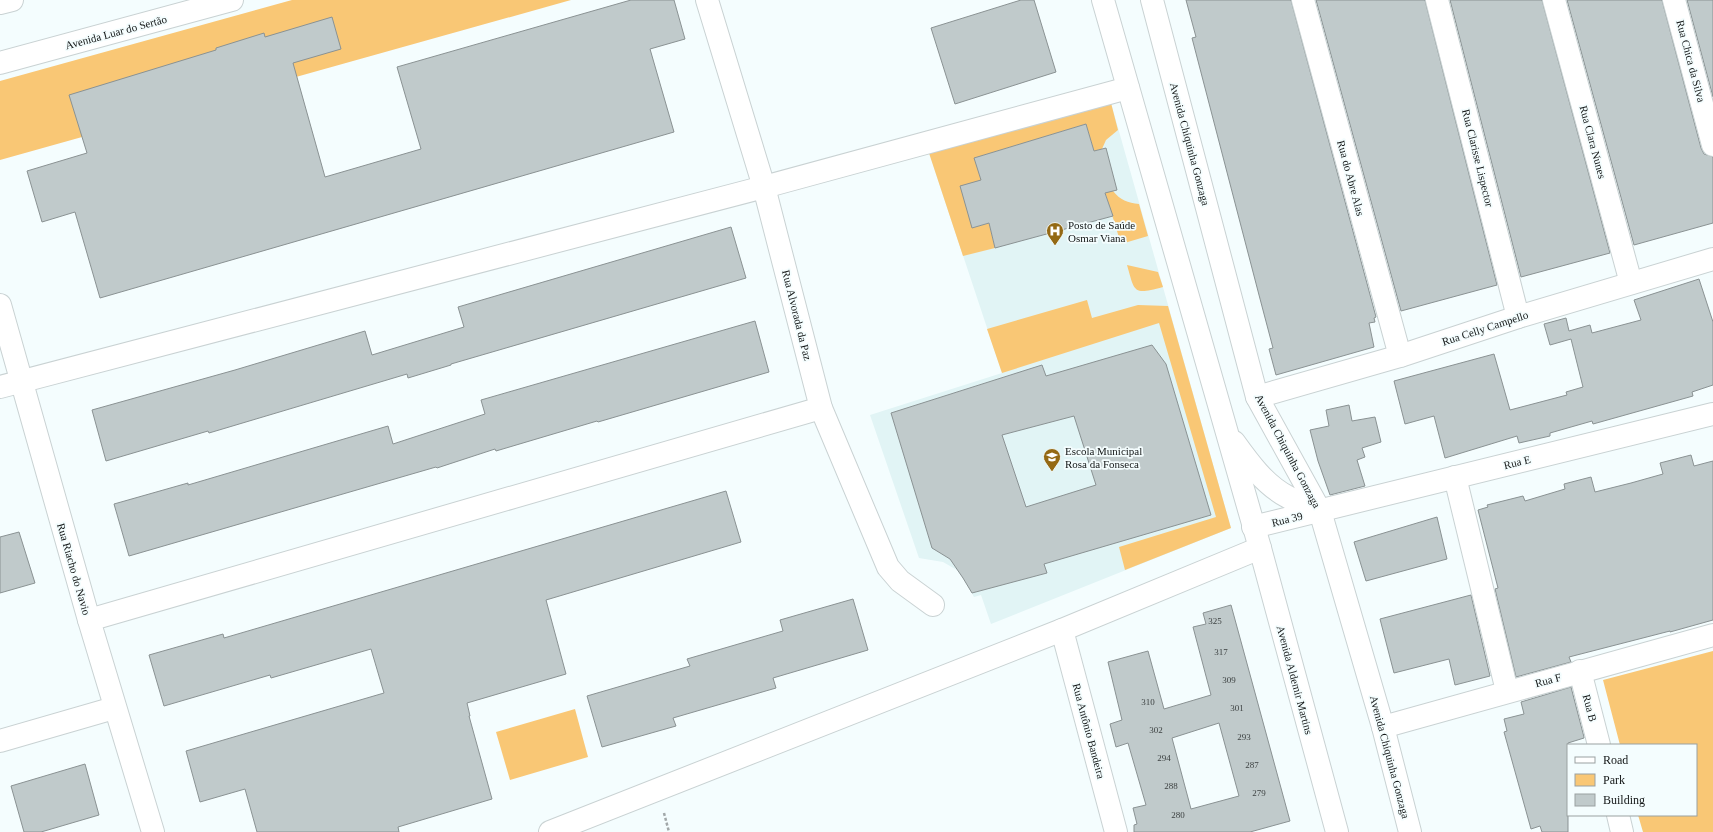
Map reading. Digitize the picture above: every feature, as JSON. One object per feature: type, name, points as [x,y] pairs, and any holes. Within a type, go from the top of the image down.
[{"type":"street","points":[[0,3],[12,0]]},
{"type":"street","name":"Avenida Luar do Sertão","points":[[0,63],[232,0]]},
{"type":"street","name":"Rua Alvorada da Paz","points":[[707,0],[764,187],[820,408],[888,568],[900,580],[933,605]]},
{"type":"street","points":[[1103,0],[1253,527]]},
{"type":"street","name":"Avenida Chiquinha Gonzaga","points":[[1152,0],[1257,397],[1320,511],[1383,727],[1410,832]]},
{"type":"street","name":"Rua do Abre Alas","points":[[1303,0],[1400,356]]},
{"type":"street","name":"Rua Clarisse Lispector","points":[[1437,0],[1518,317]]},
{"type":"street","name":"Rua Clara Nunes","points":[[1554,0],[1631,283]]},
{"type":"street","name":"Rua Chica da Silva","points":[[1674,0],[1713,144]]},
{"type":"street","points":[[0,387],[764,187],[1128,88]]},
{"type":"street","name":"Rua Celly Campello","points":[[1257,397],[1400,356],[1518,317],[1713,259]]},
{"type":"street","name":"Rua Riacho do Navio","points":[[0,304],[114,708],[153,832]]},
{"type":"street","points":[[89,620],[820,408]]},
{"type":"street","name":"Rua E","points":[[1320,511],[1713,414]]},
{"type":"street","points":[[1225,429],[1249,462],[1267,481],[1288,497],[1320,511]]},
{"type":"street","points":[[1455,477],[1507,692]]},
{"type":"street","name":"Rua 39","points":[[1253,527],[1320,511]]},
{"type":"street","name":"Avenida Aldemir Martins","points":[[1253,527],[1337,832]]},
{"type":"street","points":[[550,832],[1062,630],[1260,548]]},
{"type":"street","name":"Rua Antônio Bandeira","points":[[1062,630],[1116,832]]},
{"type":"street","name":"Rua F","points":[[1383,727],[1713,635]]},
{"type":"street","name":"Rua B","points":[[1580,671],[1600,744]]},
{"type":"street","points":[[0,741],[114,708]]},
{"type":"street","points":[[1618,816],[1622,832]]},
{"type":"shaded area","name":"Escola Municipal Rosa da Fonseca","points":[[1111,103],[1231,528],[991,624],[981,595],[974,597],[957,570],[943,562],[919,558],[870,415],[1002,373],[929,153]]},
{"type":"green space","points":[[292,0],[571,0],[0,160],[0,81]]},
{"type":"green space","points":[[1111,103],[1118,130],[1106,140],[1102,149],[1094,151],[1086,124],[975,158],[981,180],[972,228],[989,223],[995,248],[963,256],[929,153]]},
{"type":"green space","points":[[1113,191],[1118,197],[1124,200],[1139,204],[1148,236],[1121,244],[1105,192]]},
{"type":"green space","points":[[1127,265],[1158,272],[1163,287],[1146,291],[1137,290],[1132,281]]},
{"type":"green space","points":[[1087,300],[1092,318],[1138,305],[1168,306],[1231,528],[1125,570],[1119,547],[1216,517],[1159,323],[1002,373],[987,329]]},
{"type":"green space","points":[[1713,651],[1713,832],[1643,832],[1638,816],[1697,816],[1697,744],[1620,744],[1603,680]]},
{"type":"green space","points":[[575,709],[588,757],[510,780],[496,732]]},
{"type":"building","points":[[631,0],[674,0],[685,39],[650,49],[674,132],[100,298],[75,212],[42,222],[27,171],[87,153],[69,95],[216,50],[216,48],[264,33],[265,37],[332,17],[341,49],[293,63],[325,177],[421,149],[397,67]]},
{"type":"building","points":[[1021,0],[1034,0],[1056,72],[955,104],[931,28]]},
{"type":"building","points":[[1186,0],[1291,0],[1376,317],[1374,318],[1375,322],[1369,323],[1374,347],[1276,375],[1269,349],[1273,348],[1192,38],[1196,37]]},
{"type":"building","points":[[1316,0],[1425,0],[1497,285],[1401,311]]},
{"type":"building","points":[[1450,0],[1542,0],[1610,253],[1521,277]]},
{"type":"building","points":[[1567,0],[1662,0],[1701,148],[1704,154],[1713,157],[1713,223],[1634,245]]},
{"type":"building","points":[[1687,0],[1713,0],[1713,97]]},
{"type":"building","points":[[1086,124],[1094,151],[1106,148],[1117,190],[1105,193],[1113,216],[995,248],[989,223],[972,228],[960,186],[981,180],[974,158]]},
{"type":"building","points":[[731,227],[746,278],[451,364],[408,378],[407,374],[209,433],[208,431],[106,461],[92,410],[235,370],[365,331],[372,355],[464,327],[458,307]]},
{"type":"building","points":[[1699,279],[1713,322],[1713,385],[1692,392],[1693,396],[1593,424],[1592,421],[1550,433],[1550,436],[1519,443],[1517,436],[1445,458],[1434,416],[1405,424],[1394,381],[1494,354],[1510,410],[1567,395],[1566,392],[1583,387],[1571,339],[1550,345],[1544,324],[1566,318],[1569,331],[1590,325],[1592,333],[1641,320],[1634,300]]},
{"type":"building","points":[[755,321],[769,372],[496,451],[495,449],[437,468],[436,467],[129,556],[114,504],[188,483],[188,485],[388,426],[393,444],[485,414],[481,400]]},
{"type":"building","name":"Escola Municipal Rosa da Fonseca","points":[[1152,345],[1166,364],[1211,515],[1044,564],[1047,573],[972,593],[950,559],[932,548],[891,413],[1042,365],[1046,376]],"holes":[[[1074,416],[1096,485],[1026,507],[1002,435]]]},
{"type":"building","points":[[1349,405],[1352,421],[1375,417],[1381,442],[1362,448],[1365,457],[1357,460],[1365,486],[1330,495],[1318,461],[1310,430],[1329,426],[1326,410]]},
{"type":"building","points":[[1691,455],[1694,466],[1713,461],[1713,620],[1569,657],[1571,662],[1516,677],[1495,589],[1498,588],[1478,510],[1488,507],[1487,505],[1523,496],[1525,501],[1565,489],[1564,484],[1591,477],[1595,492],[1631,483],[1663,474],[1660,463]]},
{"type":"building","points":[[726,491],[741,542],[546,600],[566,674],[467,703],[469,716],[492,799],[398,827],[399,832],[257,832],[245,789],[200,802],[186,751],[384,693],[371,649],[271,678],[270,675],[164,706],[149,655],[223,634],[224,638]]},
{"type":"building","points":[[1437,517],[1447,559],[1366,581],[1354,542]]},
{"type":"building","points":[[19,532],[35,583],[0,593],[0,537]]},
{"type":"building","points":[[1471,595],[1490,676],[1455,685],[1449,659],[1394,673],[1380,619]]},
{"type":"building","points":[[853,599],[868,650],[773,678],[776,688],[673,718],[676,726],[602,747],[587,696],[690,666],[687,659],[783,631],[780,620]]},
{"type":"building","points":[[1231,605],[1290,821],[1250,832],[1134,832],[1134,825],[1137,824],[1133,808],[1146,805],[1128,743],[1116,747],[1110,724],[1122,720],[1108,662],[1148,651],[1164,709],[1211,695],[1193,627],[1206,624],[1203,613]],"holes":[[[1219,723],[1239,796],[1191,809],[1172,738]]]},
{"type":"building","points":[[1571,687],[1584,738],[1567,744],[1568,832],[1542,832],[1540,826],[1531,829],[1504,732],[1507,731],[1504,719],[1524,714],[1521,702]]},
{"type":"building","points":[[85,764],[99,815],[41,832],[24,832],[11,786]]},
{"type":"place","name":"Posto de Saúde Osmar Viana","points":[[1055,246]]},
{"type":"place","name":"Escola Municipal Rosa da Fonseca","points":[[1052,472]]}]
